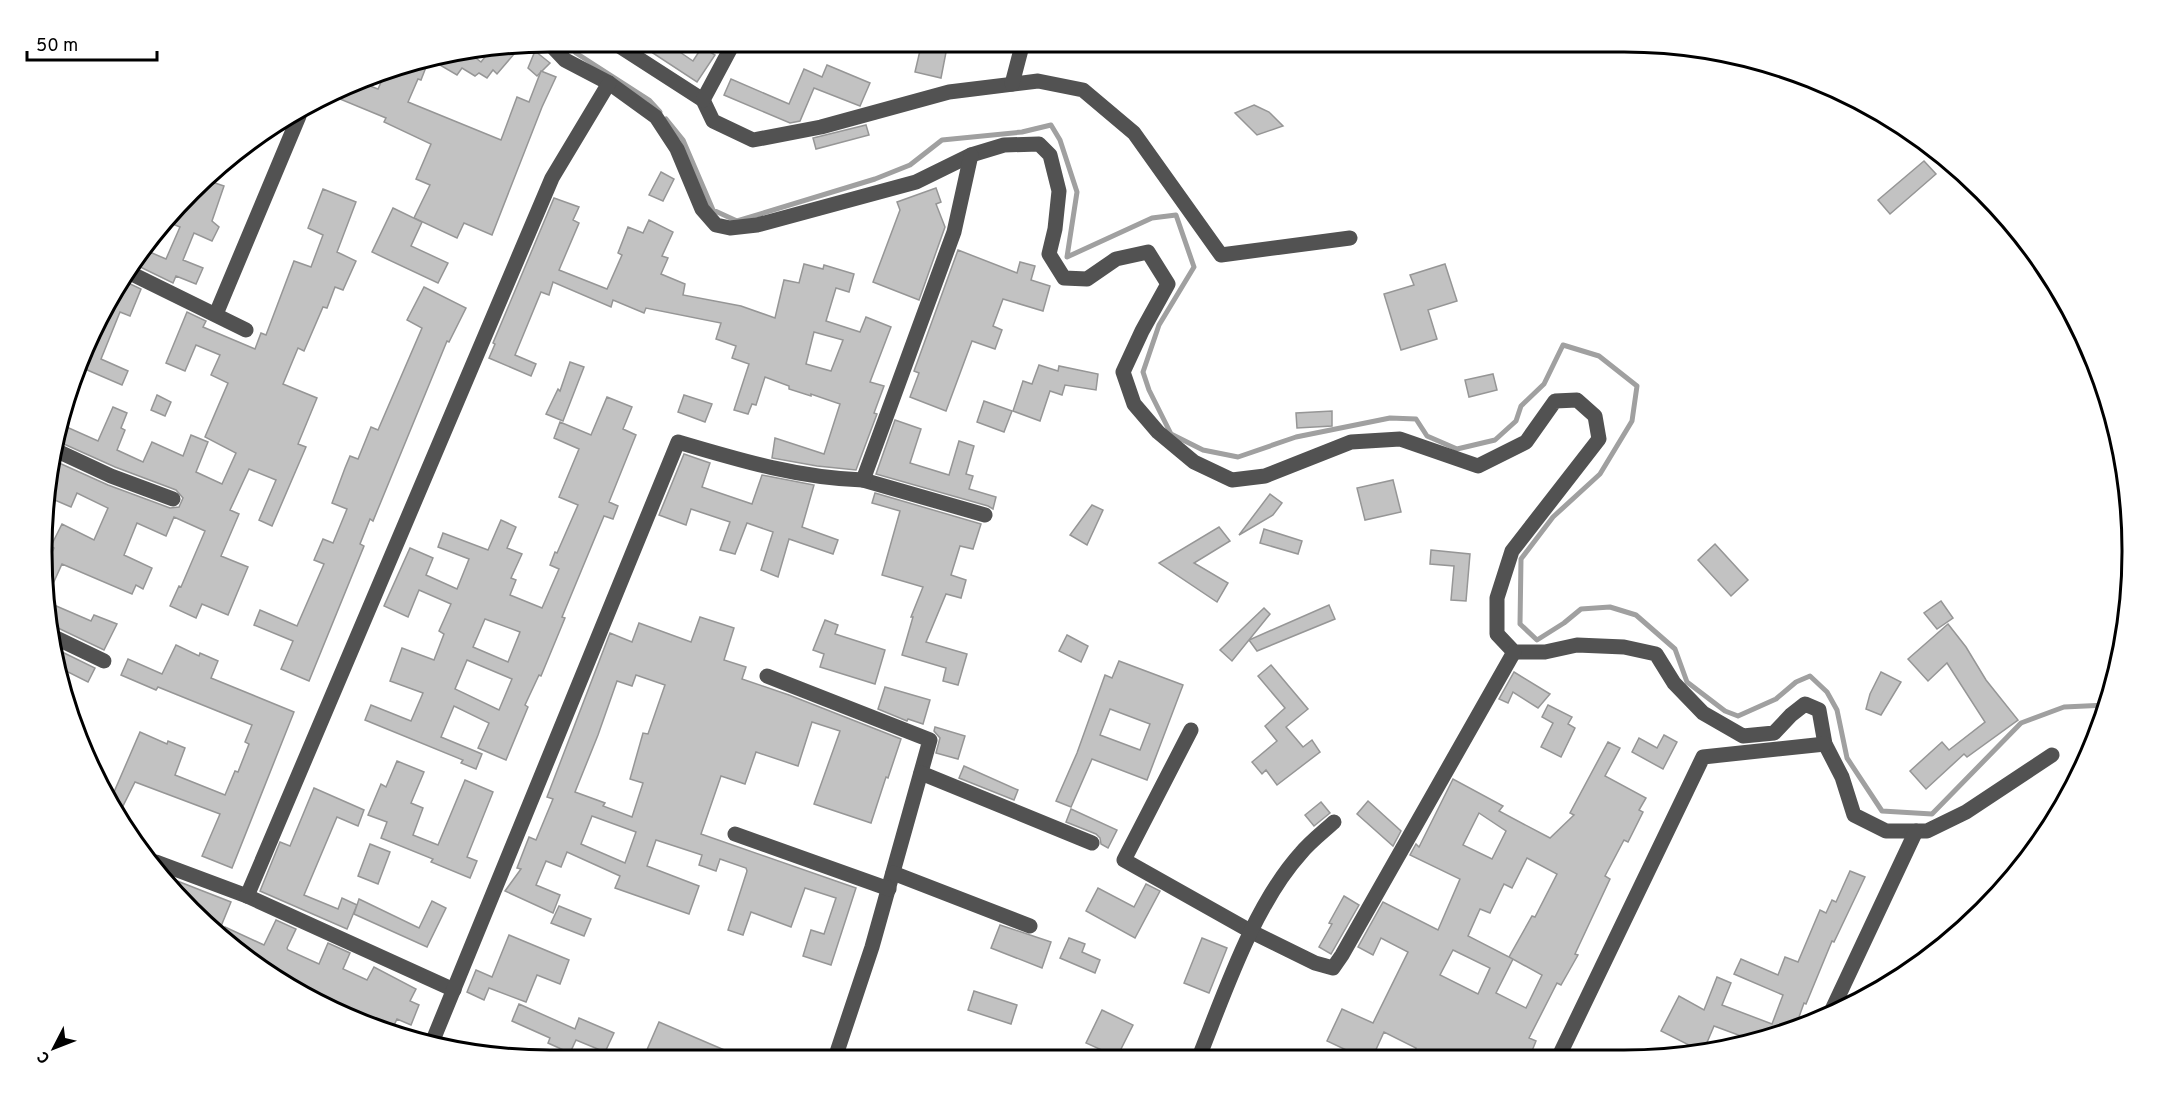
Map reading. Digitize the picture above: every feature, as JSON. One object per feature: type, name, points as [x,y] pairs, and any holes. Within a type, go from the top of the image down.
[{"type":"street","points":[[557,52],[565,60],[609,84],[656,117],[677,149],[702,209],[716,225],[730,228],[757,225],[916,182],[971,155],[1004,145],[1039,144],[1050,155],[1059,191],[1055,229],[1049,254],[1064,278],[1087,279],[1116,259],[1148,252],[1168,284],[1123,372],[1134,404],[1158,432],[1194,462],[1232,480],[1265,476],[1351,442],[1400,439],[1479,466],[1526,442],[1555,401],[1577,400],[1595,416],[1599,439],[1512,551],[1497,598],[1497,634],[1515,652],[1545,652],[1577,645],[1624,647],[1656,654],[1674,683],[1703,713],[1743,736],[1774,733],[1791,715],[1805,705],[1819,711],[1825,744],[1842,777],[1854,815],[1886,831],[1927,831],[1966,812],[2052,755]]},
{"type":"street","points":[[629,52],[704,100],[713,121],[753,140],[821,127],[949,92],[1038,81],[1083,90],[1134,133],[1221,255],[1350,238]]},
{"type":"street","points":[[704,100],[729,52]]},
{"type":"street","points":[[1012,84],[1020,52]]},
{"type":"street","points":[[247,896],[552,178],[609,84]]},
{"type":"street","points":[[216,314],[298,122]]},
{"type":"street","points":[[863,480],[954,232],[971,155]]},
{"type":"street","points":[[136,276],[246,330]]},
{"type":"street","points":[[434,1036],[678,442],[793,473],[832,479],[863,480],[985,515]]},
{"type":"street","points":[[62,453],[172,499]]},
{"type":"street","points":[[61,640],[104,661]]},
{"type":"street","points":[[1191,730],[1124,860],[1252,932],[1315,963],[1333,968],[1515,652]]},
{"type":"street","points":[[767,676],[930,740],[872,947],[838,1050]]},
{"type":"street","points":[[1562,1050],[1703,757],[1825,744]]},
{"type":"street","points":[[921,773],[1092,843]]},
{"type":"street","points":[[1204,1050],[1242,951],[1276,888],[1300,853],[1334,822]]},
{"type":"street","points":[[1836,1002],[1916,831]]},
{"type":"street","points":[[735,834],[1030,926]]},
{"type":"street","points":[[165,865],[247,896],[454,990]]},
{"type":"building","points":[[651,52],[680,52],[693,61],[699,52],[710,52],[715,55],[697,82]]},
{"type":"building","points":[[920,52],[946,52],[941,78],[915,72]]},
{"type":"building","points":[[534,53],[537,53],[550,63],[537,76],[528,68]]},
{"type":"building","points":[[514,54],[497,74],[493,70],[487,78],[479,73],[475,76],[462,68],[457,75],[440,65],[476,58],[481,62],[485,57]]},
{"type":"building","points":[[827,65],[870,83],[860,106],[814,88],[800,121],[790,123],[724,95],[731,79],[789,104],[804,69],[822,77]]},
{"type":"building","points":[[426,68],[408,102],[501,140],[517,97],[529,102],[541,71],[556,77],[492,235],[464,223],[457,238],[414,218],[430,185],[416,179],[431,144],[384,122],[386,118],[341,99],[371,86],[378,89],[381,83]]},
{"type":"building","points":[[1254,105],[1269,112],[1283,126],[1257,135],[1235,113]]},
{"type":"building","points":[[866,125],[869,135],[816,149],[813,138]]},
{"type":"building","points":[[1924,161],[1936,174],[1890,214],[1878,200]]},
{"type":"building","points":[[661,172],[674,179],[663,201],[649,195]]},
{"type":"building","points":[[215,183],[224,186],[212,221],[219,227],[212,241],[194,233],[183,260],[203,268],[196,284],[176,276],[173,283],[142,268],[152,253],[166,259],[180,227],[174,225]]},
{"type":"building","points":[[936,188],[941,202],[936,204],[945,227],[919,300],[873,282],[900,210],[897,202]]},
{"type":"building","points":[[323,189],[356,202],[337,252],[356,261],[343,290],[335,287],[327,308],[323,307],[304,351],[298,348],[283,384],[317,398],[298,444],[306,447],[272,526],[259,520],[276,480],[249,469],[230,510],[239,514],[221,556],[248,567],[228,615],[202,604],[196,618],[170,606],[179,586],[181,587],[205,531],[174,517],[166,536],[137,523],[124,555],[152,568],[143,589],[136,585],[132,594],[62,564],[54,582],[52,543],[62,524],[94,540],[108,508],[77,493],[71,507],[56,500],[61,464],[108,485],[170,508],[179,507],[183,498],[176,490],[115,467],[64,444],[68,427],[98,441],[113,407],[127,413],[121,428],[125,430],[117,450],[143,462],[152,442],[183,456],[191,435],[208,442],[196,472],[222,484],[236,453],[205,437],[228,383],[211,375],[220,355],[196,345],[185,371],[166,363],[187,312],[206,321],[203,327],[255,349],[261,333],[266,335],[294,261],[311,267],[323,235],[308,228]]},
{"type":"building","points":[[554,198],[579,207],[573,220],[579,223],[559,270],[607,289],[622,255],[618,253],[628,227],[643,233],[649,220],[673,232],[662,256],[668,258],[661,274],[685,284],[683,295],[741,306],[775,318],[784,280],[799,283],[804,264],[823,269],[824,265],[854,274],[849,292],[836,288],[826,321],[860,332],[866,317],[891,327],[870,382],[884,386],[874,413],[877,414],[856,470],[772,458],[775,438],[824,454],[840,404],[789,389],[789,386],[765,377],[756,405],[752,404],[748,414],[734,410],[749,364],[732,358],[736,346],[716,339],[721,323],[646,308],[644,313],[613,300],[611,307],[553,282],[549,295],[541,292],[515,355],[536,364],[531,376],[489,358],[495,344],[493,343]],"holes":[[[814,332],[843,340],[831,371],[806,364]]]},
{"type":"building","points":[[393,208],[422,222],[411,246],[448,263],[438,283],[372,252]]},
{"type":"building","points":[[958,250],[1017,273],[1020,262],[1035,266],[1031,280],[1050,286],[1043,311],[1003,299],[993,326],[1002,330],[995,349],[972,341],[946,411],[910,397],[919,373],[914,371]]},
{"type":"building","points":[[1445,264],[1457,301],[1428,310],[1437,339],[1401,350],[1384,294],[1414,285],[1410,275]]},
{"type":"building","points":[[131,284],[141,289],[130,316],[120,312],[101,359],[128,371],[122,385],[87,370],[104,331]]},
{"type":"building","points":[[424,287],[466,308],[449,342],[447,341],[373,521],[370,519],[360,544],[364,546],[309,681],[281,669],[293,641],[254,625],[260,610],[297,626],[324,564],[314,560],[323,539],[333,543],[347,509],[332,503],[350,456],[358,459],[371,427],[378,430],[422,328],[407,320]]},
{"type":"building","points":[[570,362],[584,367],[563,421],[546,414],[558,389],[560,391]]},
{"type":"building","points":[[1039,365],[1058,371],[1059,366],[1098,374],[1096,390],[1065,385],[1062,395],[1050,391],[1040,421],[1013,411],[1023,381],[1032,384]]},
{"type":"building","points":[[1493,374],[1497,390],[1469,397],[1465,380]]},
{"type":"building","points":[[157,395],[171,402],[165,416],[151,410]]},
{"type":"building","points":[[684,395],[712,404],[705,422],[678,412]]},
{"type":"building","points":[[607,397],[632,407],[623,429],[636,435],[609,502],[618,506],[613,519],[604,516],[562,617],[565,618],[541,676],[539,675],[525,705],[528,707],[506,760],[478,748],[489,723],[454,706],[441,737],[482,754],[476,769],[461,763],[463,760],[365,720],[371,705],[411,721],[423,693],[390,681],[402,648],[434,660],[444,634],[439,631],[451,604],[419,590],[408,617],[384,606],[410,548],[433,558],[426,575],[457,589],[469,559],[438,547],[443,533],[488,550],[501,520],[516,527],[507,548],[522,554],[511,578],[516,580],[510,595],[542,608],[559,569],[550,565],[578,505],[559,497],[579,449],[554,438],[560,422],[591,435]],"holes":[[[485,619],[520,632],[508,662],[473,647]],[[467,660],[512,679],[499,710],[455,689]]]},
{"type":"building","points":[[984,401],[1012,411],[1004,432],[977,422]]},
{"type":"building","points":[[1332,411],[1332,426],[1297,428],[1296,413]]},
{"type":"building","points":[[895,420],[921,429],[910,463],[949,475],[959,441],[974,446],[966,474],[973,476],[969,489],[996,497],[993,509],[876,474]]},
{"type":"building","points":[[684,454],[710,463],[702,487],[752,504],[762,475],[814,485],[802,527],[838,540],[833,554],[789,539],[778,577],[761,570],[773,532],[747,523],[735,554],[720,550],[730,522],[691,509],[686,525],[659,515]]},
{"type":"building","points":[[1393,480],[1401,512],[1365,520],[1357,488]]},
{"type":"building","points":[[875,493],[981,524],[973,549],[960,546],[951,575],[966,580],[961,598],[946,594],[926,642],[967,654],[958,685],[943,681],[946,668],[902,655],[913,617],[911,617],[923,587],[882,575],[900,511],[872,503]]},
{"type":"building","points":[[1270,494],[1282,503],[1273,515],[1239,535]]},
{"type":"building","points":[[1092,505],[1103,510],[1087,545],[1070,535]]},
{"type":"building","points":[[1219,527],[1230,541],[1194,563],[1228,583],[1217,602],[1159,563]]},
{"type":"building","points":[[1264,529],[1302,541],[1298,554],[1260,543]]},
{"type":"building","points":[[1715,544],[1748,580],[1731,596],[1698,560]]},
{"type":"building","points":[[1431,550],[1470,554],[1466,601],[1451,600],[1454,566],[1430,564]]},
{"type":"building","points":[[1941,601],[1953,618],[1937,629],[1924,613]]},
{"type":"building","points":[[1329,605],[1335,619],[1257,651],[1249,640]]},
{"type":"building","points":[[56,606],[91,621],[94,615],[117,624],[104,650],[59,628]]},
{"type":"building","points":[[1264,608],[1270,614],[1232,661],[1220,650]]},
{"type":"building","points":[[700,617],[734,628],[724,660],[746,667],[742,679],[901,739],[871,823],[814,804],[840,731],[812,722],[798,766],[756,752],[745,784],[721,776],[701,834],[856,888],[831,965],[803,956],[811,930],[824,934],[836,898],[805,888],[791,927],[751,912],[743,935],[728,930],[746,868],[720,859],[716,871],[699,865],[702,855],[656,840],[647,866],[699,886],[689,914],[615,888],[620,876],[567,852],[561,867],[546,861],[536,885],[560,895],[553,913],[505,891],[521,869],[517,868],[529,837],[536,840],[553,799],[547,797],[610,633],[632,642],[639,623],[691,642]],"holes":[[[636,675],[665,685],[648,734],[643,733],[630,779],[643,783],[632,817],[603,806],[605,803],[575,792],[617,681],[632,686]],[[592,816],[636,832],[625,863],[581,844]]]},
{"type":"building","points":[[825,620],[838,625],[835,634],[885,650],[875,684],[820,667],[824,654],[813,650]]},
{"type":"building","points":[[1948,624],[1966,647],[1986,680],[2018,720],[1967,757],[1964,754],[1926,789],[1910,771],[1942,742],[1949,750],[1985,722],[1947,663],[1928,681],[1908,659]]},
{"type":"building","points":[[1067,635],[1088,646],[1081,662],[1059,651]]},
{"type":"building","points":[[176,645],[199,656],[200,653],[218,661],[211,678],[294,712],[232,868],[202,856],[220,814],[135,782],[123,806],[114,791],[140,732],[167,744],[168,741],[185,748],[175,775],[225,795],[235,771],[238,772],[249,744],[245,742],[252,725],[158,687],[156,690],[121,675],[128,659],[162,674]]},
{"type":"building","points":[[63,652],[95,668],[88,682],[67,672]]},
{"type":"building","points":[[1119,661],[1183,685],[1147,780],[1092,759],[1071,807],[1056,801],[1077,753],[1105,675],[1112,678]],"holes":[[[1110,709],[1150,724],[1140,750],[1100,735]]]},
{"type":"building","points":[[1271,665],[1308,709],[1286,727],[1303,747],[1312,740],[1320,752],[1277,785],[1266,770],[1262,774],[1252,762],[1277,741],[1265,726],[1285,708],[1258,676]]},
{"type":"building","points":[[1514,672],[1550,694],[1538,708],[1513,692],[1508,703],[1499,699]]},
{"type":"building","points":[[1881,672],[1901,682],[1881,715],[1866,709],[1870,694]]},
{"type":"building","points":[[885,687],[930,700],[923,724],[908,719],[907,721],[878,709]]},
{"type":"building","points":[[1548,705],[1572,717],[1568,724],[1575,728],[1561,757],[1541,747],[1553,723],[1542,717]]},
{"type":"building","points":[[935,727],[965,736],[958,759],[936,753],[940,738],[934,731]]},
{"type":"building","points":[[1664,735],[1677,742],[1663,769],[1632,752],[1639,738],[1657,748]]},
{"type":"building","points":[[1608,742],[1620,748],[1605,776],[1646,798],[1639,810],[1643,812],[1628,842],[1624,840],[1605,876],[1610,879],[1575,954],[1578,955],[1561,985],[1557,983],[1529,1038],[1536,1041],[1532,1050],[1415,1050],[1416,1048],[1384,1032],[1376,1050],[1346,1050],[1327,1041],[1342,1009],[1373,1023],[1408,952],[1381,938],[1373,955],[1358,947],[1383,902],[1438,930],[1460,879],[1410,855],[1416,844],[1419,847],[1453,779],[1503,806],[1499,811],[1550,838],[1574,815],[1570,813]],"holes":[[[1479,813],[1506,831],[1492,859],[1463,845]],[[1527,858],[1557,874],[1535,917],[1532,916],[1509,957],[1468,936],[1480,909],[1490,913],[1504,884],[1512,888]],[[1453,950],[1490,968],[1478,994],[1440,975]],[[1513,959],[1542,975],[1526,1008],[1496,993]]]},
{"type":"building","points":[[397,761],[424,772],[411,803],[423,808],[413,835],[438,845],[465,780],[493,792],[467,857],[477,861],[470,878],[431,862],[433,859],[381,838],[387,822],[368,815],[381,784],[386,787]]},
{"type":"building","points":[[964,766],[1018,790],[1014,800],[959,778]]},
{"type":"building","points":[[314,788],[364,810],[358,826],[337,817],[304,895],[338,909],[342,898],[357,905],[347,929],[260,891],[280,842],[290,846]]},
{"type":"building","points":[[1368,801],[1401,831],[1393,846],[1357,814]]},
{"type":"building","points":[[1321,802],[1330,813],[1314,826],[1305,815]]},
{"type":"building","points":[[1071,809],[1117,830],[1108,848],[1101,844],[1096,834],[1066,822]]},
{"type":"building","points":[[370,844],[390,852],[378,884],[358,876]]},
{"type":"building","points":[[1850,871],[1865,877],[1834,942],[1832,941],[1799,1018],[1740,1036],[1714,1026],[1707,1042],[1689,1045],[1661,1031],[1679,996],[1704,1010],[1717,977],[1731,983],[1722,1005],[1772,1024],[1783,995],[1734,974],[1741,959],[1778,975],[1785,957],[1798,962],[1820,910],[1826,913],[1832,900],[1836,902]]},
{"type":"building","points":[[177,881],[231,902],[221,925]]},
{"type":"building","points":[[1146,884],[1160,891],[1135,938],[1086,911],[1098,888],[1134,907]]},
{"type":"building","points":[[1344,896],[1359,905],[1331,954],[1319,947]]},
{"type":"building","points":[[359,899],[419,928],[432,901],[446,908],[427,947],[354,914]]},
{"type":"building","points":[[559,906],[591,919],[584,936],[551,923]]},
{"type":"building","points":[[276,920],[296,929],[288,950],[319,964],[328,943],[350,953],[343,969],[367,980],[374,967],[416,989],[410,1001],[419,1005],[411,1025],[397,1019],[395,1024],[360,1012],[302,983],[225,928],[264,945]]},
{"type":"building","points":[[1000,925],[1051,942],[1042,968],[991,948]]},
{"type":"building","points":[[509,935],[569,960],[560,984],[537,975],[526,1002],[489,988],[484,1000],[467,992],[476,970],[492,977]]},
{"type":"building","points":[[1069,938],[1085,944],[1082,952],[1100,960],[1095,973],[1060,958]]},
{"type":"building","points":[[1202,938],[1227,948],[1209,993],[1184,983]]},
{"type":"building","points":[[974,991],[1017,1005],[1011,1024],[968,1010]]},
{"type":"building","points":[[519,1004],[575,1029],[579,1018],[614,1033],[606,1050],[600,1050],[576,1040],[571,1050],[563,1050],[548,1043],[550,1038],[512,1021]]},
{"type":"building","points":[[1102,1010],[1133,1025],[1120,1050],[1102,1050],[1086,1043]]},
{"type":"building","points":[[659,1022],[724,1050],[647,1050]]},
{"type":"waterway","points":[[575,52],[649,100],[660,112]]},
{"type":"waterway","points":[[666,119],[683,140],[713,210],[737,221],[875,179],[910,165],[942,140],[1022,132],[1051,125],[1060,140],[1077,192],[1067,257],[1152,218],[1176,215],[1194,267],[1159,325],[1143,372],[1149,390],[1171,434],[1203,450],[1238,457],[1296,437],[1390,418],[1416,419],[1427,436],[1457,449],[1495,440],[1516,421],[1521,406],[1544,384],[1563,345],[1599,356],[1637,386],[1632,421],[1600,474],[1553,517],[1521,559],[1520,624],[1537,640],[1581,609],[1610,607],[1636,615],[1675,649],[1687,682],[1725,711],[1738,716],[1776,699],[1796,682],[1810,676],[1827,692],[1837,710],[1847,758],[1882,811],[1932,814],[2021,723],[2064,707],[2098,705]]}]
